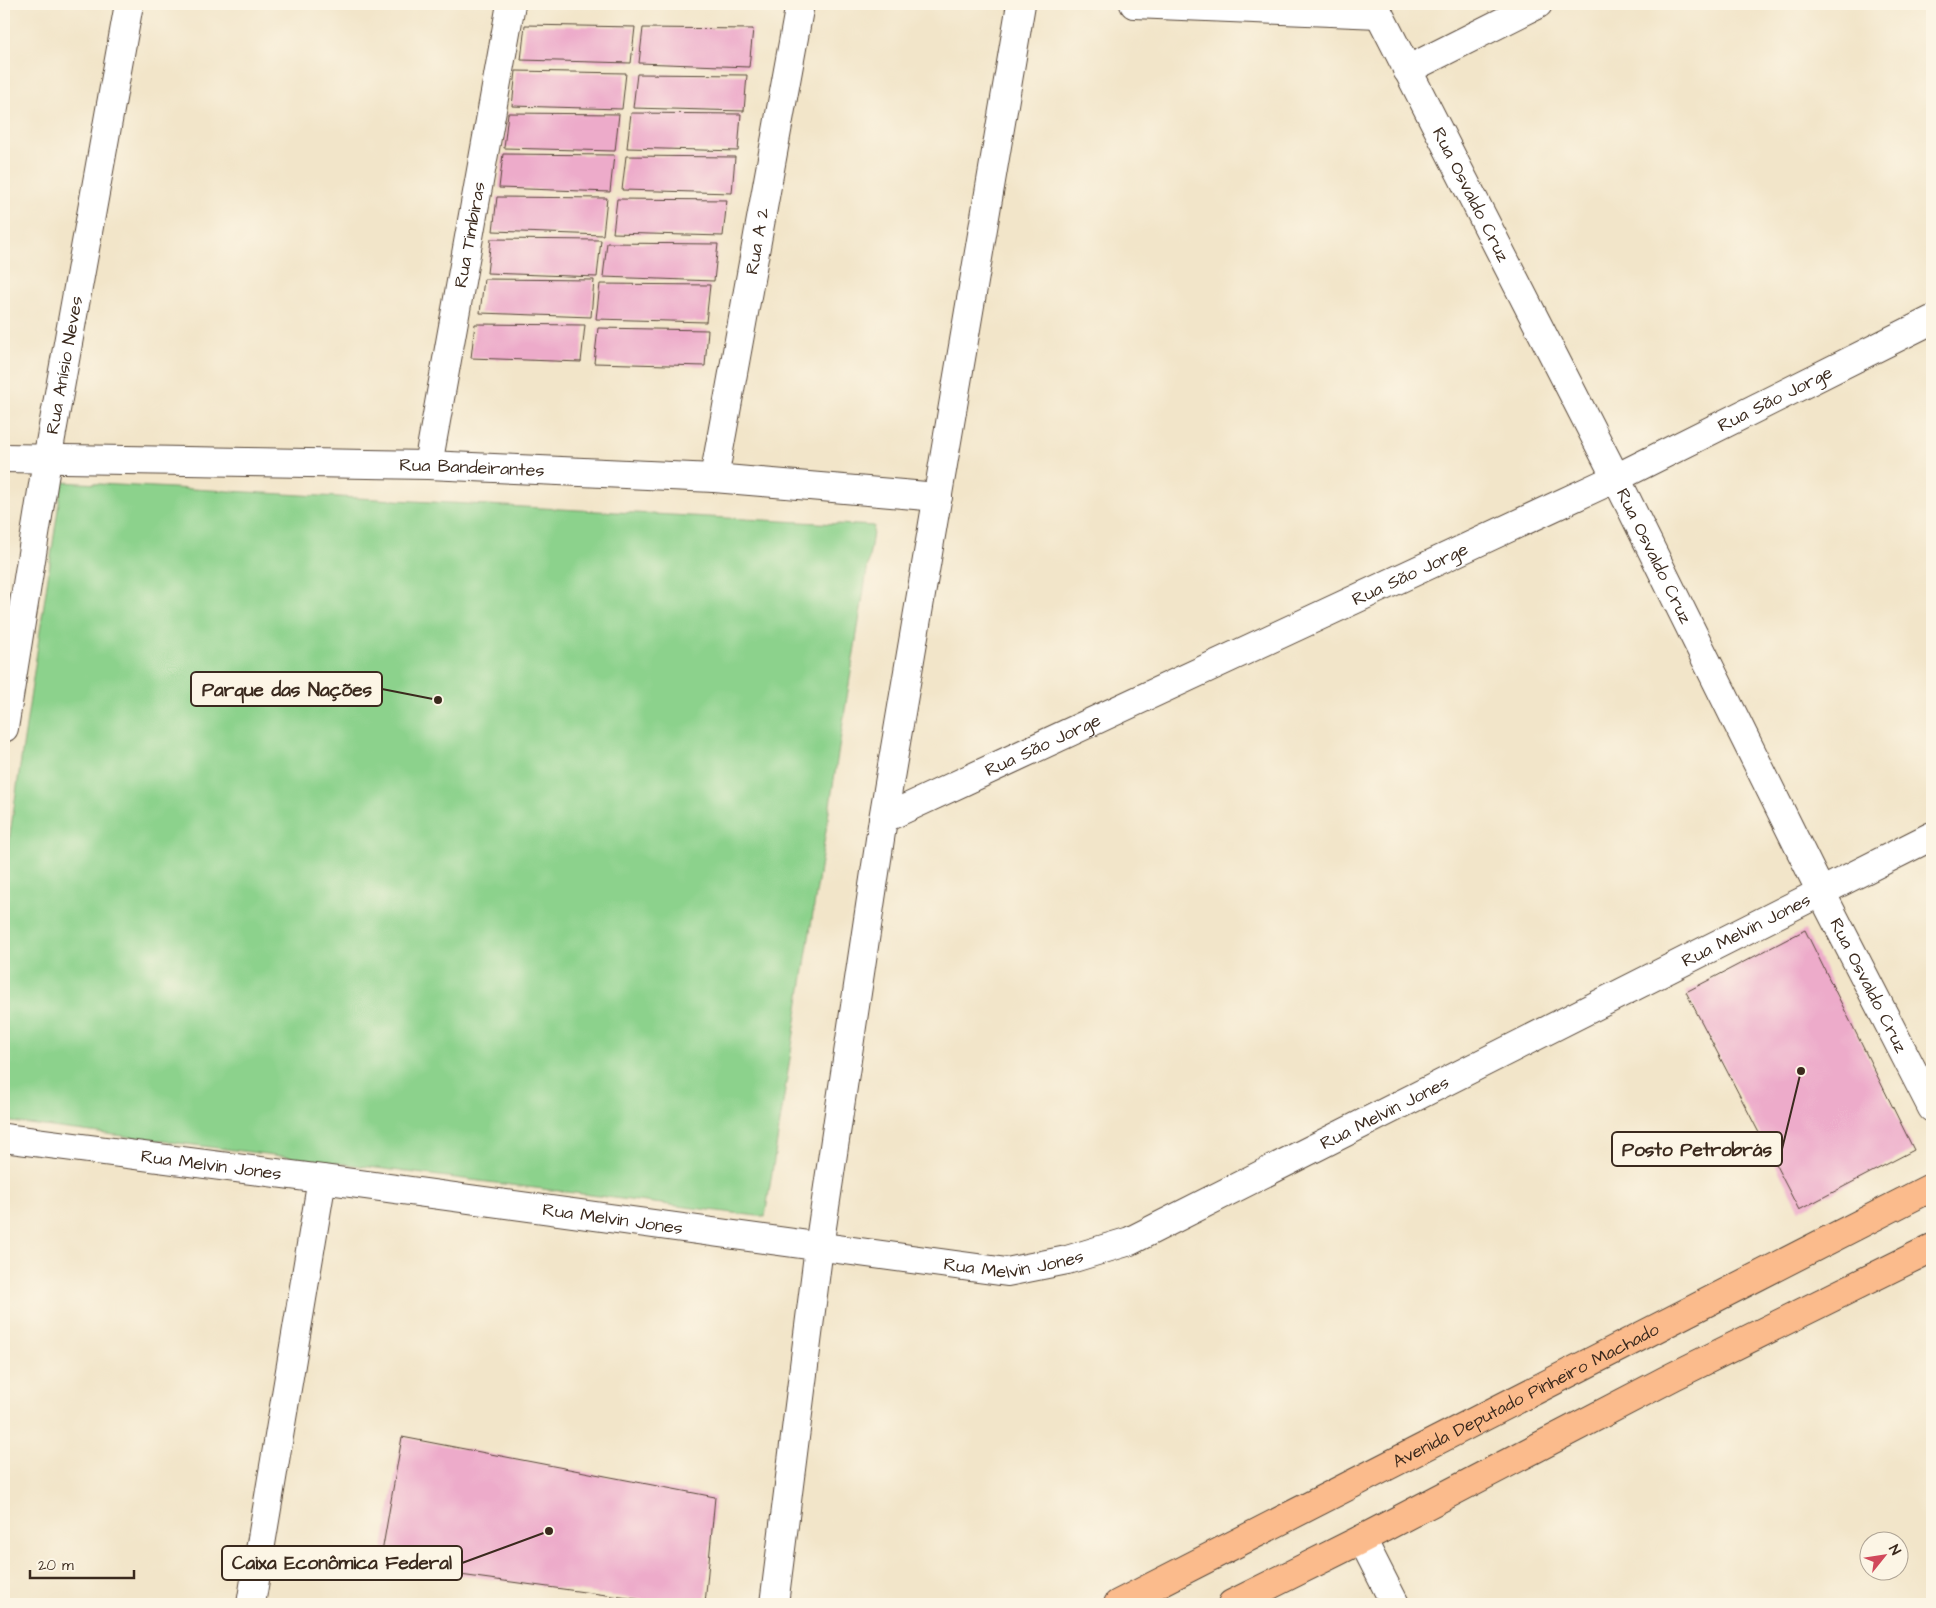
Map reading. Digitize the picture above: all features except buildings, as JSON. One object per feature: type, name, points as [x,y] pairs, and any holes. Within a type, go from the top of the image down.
[{"type":"main road","name":"Avenida Deputado Pinheiro Machado","points":[[1118,1604],[1932,1187]]},
{"type":"main road","points":[[1232,1604],[1362,1539],[1674,1376],[1932,1248]]},
{"type":"street","name":"Rua Anísio Neves","points":[[4,728],[46,460],[129,4]]},
{"type":"street","name":"Rua Timbiras","points":[[428,465],[511,4]]},
{"type":"street","name":"Rua A 2","points":[[714,478],[800,4]]},
{"type":"street","points":[[774,1604],[819,1247],[883,819],[1021,4]]},
{"type":"street","points":[[1134,4],[1377,9]]},
{"type":"street","points":[[1408,70],[1538,4]]},
{"type":"street","name":"Rua Osvaldo Cruz","points":[[1377,9],[1616,478],[1821,892],[1932,1108]]},
{"type":"street","name":"Rua São Jorge","points":[[883,819],[1616,478],[1932,320]]},
{"type":"street","name":"Rua Bandeirantes","points":[[4,458],[428,465],[714,478],[938,497]]},
{"type":"street","name":"Rua Melvin Jones","points":[[4,1138],[1007,1272],[1067,1260],[1130,1241],[1932,836]]},
{"type":"street","points":[[251,1604],[322,1179]]},
{"type":"street","points":[[1362,1539],[1395,1604]]},
{"type":"green space","points":[[62,482],[874,526],[765,1217],[4,1121],[4,875]]},
{"type":"place","name":"Parque das Nações","points":[[438,700]]},
{"type":"place","name":"Posto Petrobrás","points":[[1801,1071]]},
{"type":"place","name":"Caixa Econômica Federal","points":[[549,1531]]}]
